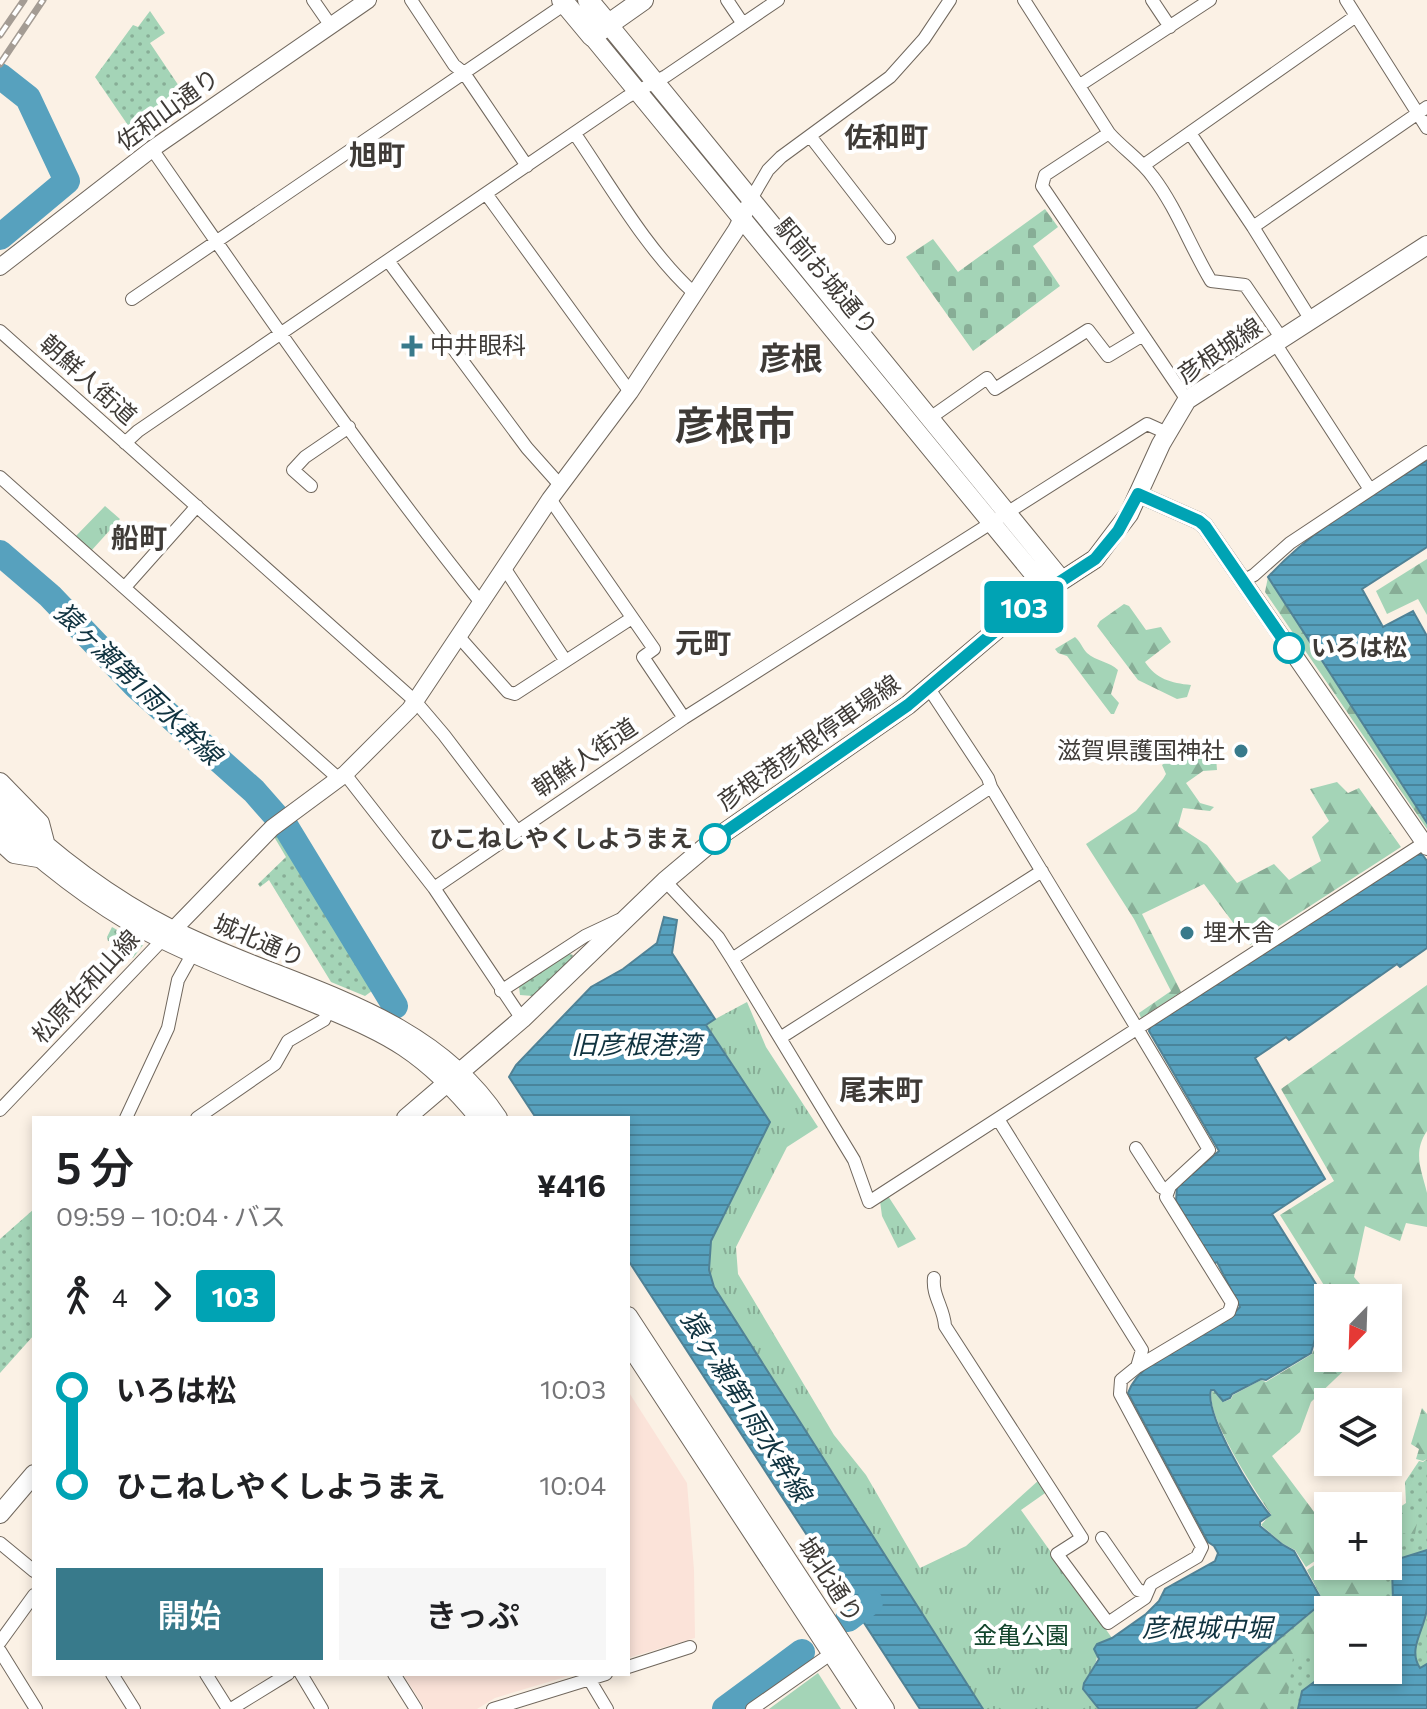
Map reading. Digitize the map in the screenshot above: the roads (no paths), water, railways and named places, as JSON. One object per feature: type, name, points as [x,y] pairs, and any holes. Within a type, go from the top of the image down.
[{"type":"main road","name":"駅前お城通り","points":[[588,0],[600,30]]},
{"type":"main road","points":[[600,30],[643,0]]},
{"type":"main road","name":"駅前お城通り","points":[[564,2],[600,30],[647,87],[742,217],[1053,584]]},
{"type":"main road","name":"駅前お城通り","points":[[647,87],[751,199],[930,418],[1001,519]]},
{"type":"main road","name":"彦根城線","points":[[1053,584],[1095,559],[1118,531],[1187,400],[1427,245]]},
{"type":"main road","name":"彦根港彦根停車場線","points":[[408,1116],[522,1019],[665,881],[722,834],[908,705],[1053,584]]},
{"type":"main road","points":[[0,782],[40,823],[42,852],[14,854],[0,841]]},
{"type":"main road","name":"城北通り","points":[[0,804],[42,852]]},
{"type":"main road","name":"城北通り","points":[[0,823],[42,852],[102,904],[167,935],[376,1016],[442,1056],[478,1116]]},
{"type":"main road","name":"城北通り","points":[[167,935],[193,953],[368,1027],[454,1076],[496,1116]]},
{"type":"main road","name":"城北通り","points":[[630,1319],[885,1709]]},
{"type":"main road","name":"城北通り","points":[[630,1346],[868,1709]]},
{"type":"main road","points":[[0,1514],[32,1476]]},
{"type":"street","points":[[313,0],[331,26]]},
{"type":"street","name":"佐和山通り","points":[[0,267],[152,149],[368,0]]},
{"type":"street","points":[[411,0],[527,166]]},
{"type":"street","points":[[727,0],[743,24]]},
{"type":"street","points":[[125,443],[138,431],[527,166],[778,0]]},
{"type":"street","points":[[167,935],[272,828],[342,776],[410,709],[555,492],[630,392],[736,230],[768,170],[781,157],[890,77],[924,39],[950,0]]},
{"type":"street","points":[[1024,0],[1109,133],[1156,180],[1211,281],[1245,285],[1369,488]]},
{"type":"street","points":[[1152,0],[1170,27]]},
{"type":"street","points":[[1080,85],[1210,0]]},
{"type":"street","points":[[1346,0],[1422,110],[1427,128]]},
{"type":"street","points":[[132,299],[564,2]]},
{"type":"street","points":[[1144,165],[1356,16]]},
{"type":"street","points":[[1253,227],[1422,110]]},
{"type":"street","points":[[1109,133],[1045,175],[1042,186],[1187,400]]},
{"type":"street","points":[[1190,133],[1311,320]]},
{"type":"street","points":[[575,134],[660,256],[694,293]]},
{"type":"street","points":[[810,136],[889,238]]},
{"type":"street","points":[[152,149],[436,547],[482,604]]},
{"type":"street","points":[[487,195],[630,392]]},
{"type":"street","points":[[389,262],[527,448],[654,649],[643,657],[684,718]]},
{"type":"street","points":[[930,418],[987,378],[995,389],[1088,330],[1108,356],[1143,335]]},
{"type":"street","name":"朝鮮人街道","points":[[0,331],[415,701],[517,831],[684,718],[1147,424],[1167,433]]},
{"type":"street","points":[[311,486],[293,470],[305,457],[349,427]]},
{"type":"street","points":[[1243,581],[1290,543],[1427,452]]},
{"type":"street","points":[[0,478],[342,776],[434,888],[522,1019]]},
{"type":"street","points":[[665,881],[718,937],[732,959],[854,1160],[869,1202],[1426,845],[1199,521],[1138,494]]},
{"type":"street","points":[[125,587],[197,506]]},
{"type":"street","points":[[505,569],[565,660]]},
{"type":"street","points":[[460,638],[508,692],[515,694],[632,618]]},
{"type":"street","points":[[928,687],[988,778],[1209,1150],[1170,1186],[1166,1197],[1232,1303],[1229,1312],[1137,1367],[1121,1380],[1120,1394],[1202,1547],[1197,1557],[1151,1584],[1145,1598],[1108,1623],[1057,1554],[1082,1538],[945,1326],[945,1312],[933,1290],[934,1278]]},
{"type":"street","points":[[732,959],[991,787]]},
{"type":"street","points":[[434,888],[517,831]]},
{"type":"street","points":[[780,1038],[1042,871]]},
{"type":"street","points":[[501,991],[585,936],[629,915]]},
{"type":"street","name":"松原佐和山線","points":[[0,1110],[167,935]]},
{"type":"street","points":[[127,1116],[168,1028],[178,980],[193,953]]},
{"type":"street","points":[[200,1116],[275,1064],[288,1041],[324,1020],[329,1010]]},
{"type":"street","points":[[998,1119],[1142,1350],[1137,1367]]},
{"type":"street","points":[[1136,1148],[1161,1187],[1168,1191]]},
{"type":"street","points":[[1102,1538],[1138,1590],[1147,1593]]},
{"type":"street","points":[[0,1543],[32,1569]]},
{"type":"street","points":[[0,1642],[32,1598]]},
{"type":"street","points":[[630,1666],[690,1647]]},
{"type":"street","points":[[0,1651],[36,1709]]},
{"type":"street","points":[[752,1709],[832,1653]]},
{"type":"street","points":[[113,1676],[134,1709]]},
{"type":"street","points":[[207,1676],[230,1709],[285,1676]]},
{"type":"street","points":[[302,1676],[322,1709]]},
{"type":"street","points":[[395,1676],[416,1709]]},
{"type":"street","points":[[493,1709],[512,1706],[599,1676]]},
{"type":"street","points":[[589,1679],[607,1709]]},
{"type":"water","points":[[1427,460],[1427,547],[1362,589],[1383,627],[1413,611],[1427,636],[1427,823],[1268,577],[1324,528]]},
{"type":"water","name":"彦根城中堀","points":[[1419,850],[1427,861],[1427,948],[1400,967],[1397,964],[1289,1040],[1286,1037],[1255,1058],[1325,1179],[1272,1214],[1316,1284],[1314,1342],[1311,1353],[1266,1380],[1261,1379],[1232,1394],[1230,1398],[1223,1401],[1211,1390],[1211,1401],[1222,1435],[1242,1473],[1270,1515],[1260,1522],[1260,1526],[1294,1551],[1320,1596],[1314,1596],[1314,1610],[1195,1709],[1099,1709],[1083,1689],[1099,1659],[1094,1649],[1097,1644],[1112,1638],[1146,1614],[1159,1601],[1165,1589],[1215,1561],[1218,1553],[1208,1542],[1128,1393],[1147,1367],[1213,1328],[1240,1307],[1217,1262],[1213,1264],[1176,1201],[1177,1187],[1219,1151],[1149,1031],[1151,1024]]},
{"type":"water","name":"旧彦根港湾","points":[[664,917],[677,920],[672,953],[715,1019],[706,1025],[770,1122],[711,1241],[709,1270],[714,1287],[983,1709],[920,1709],[630,1263],[630,1116],[535,1116],[509,1077],[516,1065],[591,987],[623,969],[657,943]]},
{"type":"water","points":[[1427,1550],[1427,1608],[1415,1654],[1420,1668],[1427,1664],[1427,1709],[1298,1709],[1302,1691],[1314,1682],[1402,1684],[1402,1596],[1393,1596],[1392,1580],[1402,1580],[1402,1558]]},
{"type":"waterway","name":"猿ヶ瀬第1雨水幹線","points":[[0,76],[28,98],[67,181],[0,237]]},
{"type":"waterway","name":"猿ヶ瀬第1雨水幹線","points":[[0,553],[50,596],[136,686],[254,791],[276,816]]},
{"type":"waterway","name":"猿ヶ瀬第1雨水幹線","points":[[286,827],[395,1006]]},
{"type":"waterway","points":[[848,1619],[870,1602]]},
{"type":"waterway","points":[[725,1709],[802,1652]]},
{"type":"railway","points":[[0,35],[24,0]]},
{"type":"railway","points":[[0,64],[43,0]]},
{"type":"place","name":"中井眼科","points":[[412,346]]},
{"type":"place","name":"いろは松","points":[[1289,648]]},
{"type":"place","name":"滋賀県護国神社","points":[[1241,751]]},
{"type":"place","name":"ひこねしやくしようまえ","points":[[715,839]]},
{"type":"place","name":"埋木舎","points":[[1187,933]]},
{"type":"district","name":"佐和町","points":[[886,137]]},
{"type":"district","name":"旭町","points":[[377,155]]},
{"type":"district","name":"彦根","points":[[791,359]]},
{"type":"district","name":"彦根市","points":[[735,426]]},
{"type":"district","name":"船町","points":[[139,538]]},
{"type":"district","name":"元町","points":[[703,643]]},
{"type":"district","name":"尾末町","points":[[881,1090]]},
{"type":"park label","name":"金亀公園","points":[[1021,1636]]}]
